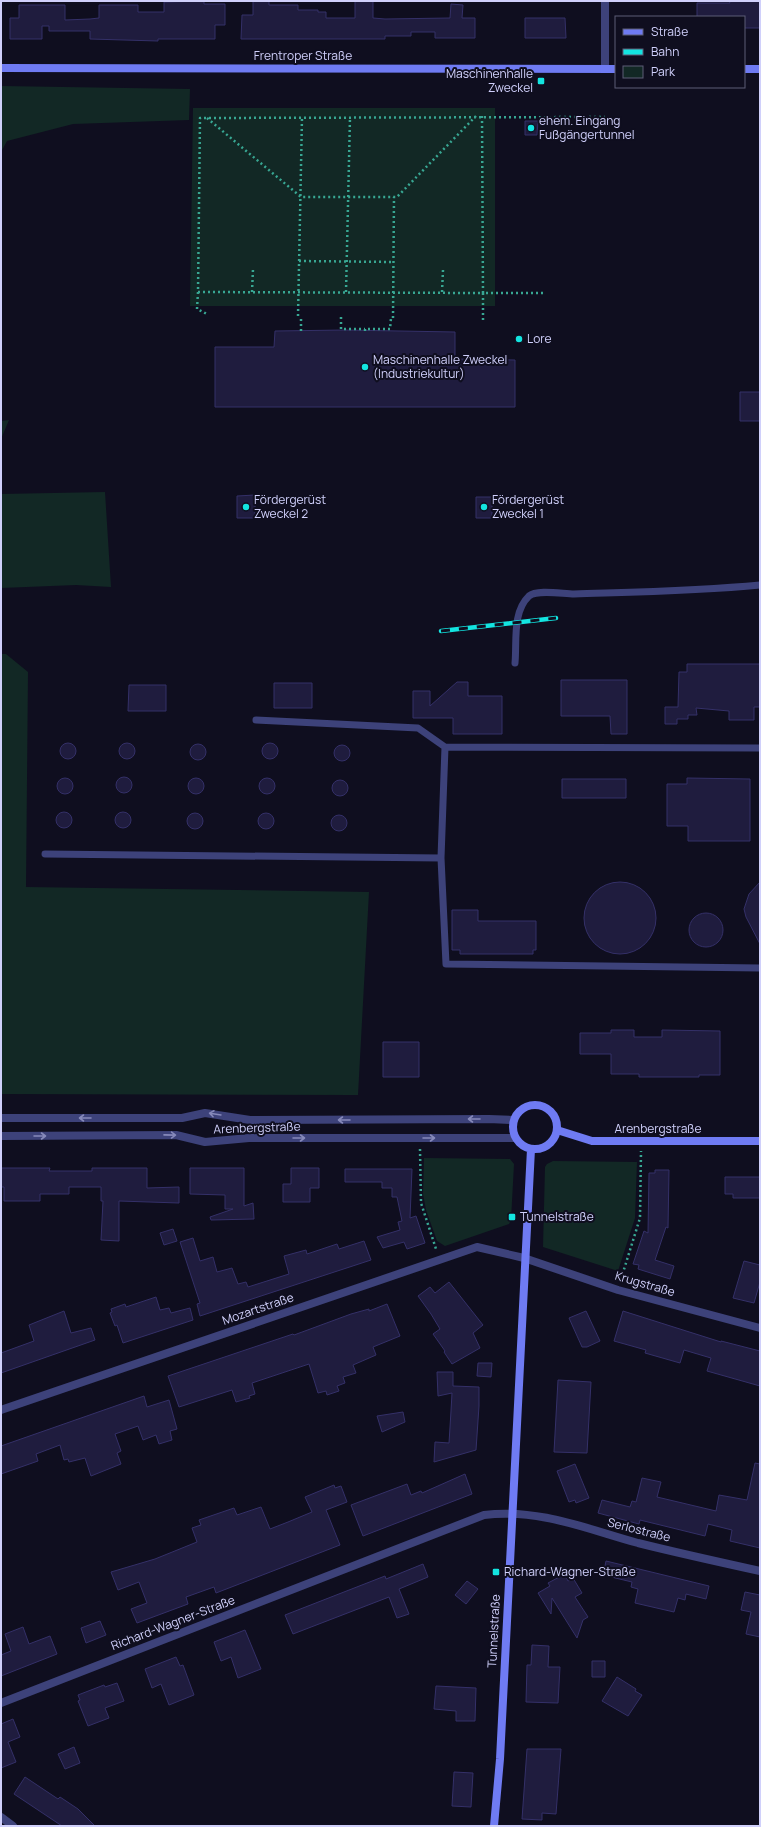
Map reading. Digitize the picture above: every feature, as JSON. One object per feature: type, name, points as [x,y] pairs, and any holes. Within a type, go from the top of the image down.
[{"type":"street","points":[[605,1],[605,69]]},
{"type":"street","name":"Frentroper Straße","points":[[1,68],[615,69]]},
{"type":"street","points":[[745,69],[760,69]]},
{"type":"street","points":[[530,1105],[540,1106],[549,1110],[556,1120],[557,1130],[551,1142],[542,1148],[531,1149],[522,1146],[515,1138],[512,1128],[513,1120],[520,1110],[530,1105]]},
{"type":"street","name":"Arenbergstraße","points":[[1,1118],[182,1118],[205,1113],[250,1120],[513,1120]]},
{"type":"street","name":"Arenbergstraße","points":[[557,1130],[592,1141],[760,1141]]},
{"type":"street","name":"Arenbergstraße","points":[[1,1136],[176,1135],[205,1142],[249,1138],[515,1138]]},
{"type":"street","name":"Tunnelstraße","points":[[494,1826],[500,1759],[524,1258],[531,1149]]},
{"type":"street","name":"Mozartstraße","points":[[1,1410],[477,1247],[524,1258]]},
{"type":"street","name":"Krugstraße","points":[[524,1258],[618,1290],[760,1328]]},
{"type":"street","name":"Serlostraße","points":[[512,1512],[536,1515],[640,1543],[760,1571]]},
{"type":"street","name":"Richard-Wagner-Straße","points":[[1,1703],[484,1515],[512,1512]]},
{"type":"street","points":[[1,1817],[12,1826]]},
{"type":"lane","points":[[515,663],[518,614],[523,603],[530,595],[541,592],[565,594],[705,590],[760,585]]},
{"type":"lane","points":[[256,720],[418,728],[445,747],[760,748]]},
{"type":"lane","points":[[445,747],[441,858],[446,964],[760,968]]},
{"type":"lane","points":[[45,854],[441,858]]},
{"type":"path","points":[[206,118],[301,197],[397,198],[476,116]]},
{"type":"path","points":[[207,314],[197,309],[200,118],[476,116],[605,117]]},
{"type":"path","points":[[482,116],[483,320]]},
{"type":"path","points":[[301,332],[298,292],[302,117]]},
{"type":"path","points":[[346,292],[350,117]]},
{"type":"path","points":[[341,317],[341,328],[365,330],[390,328],[393,292],[394,197]]},
{"type":"path","points":[[299,262],[393,262]]},
{"type":"path","points":[[252,292],[253,269]]},
{"type":"path","points":[[442,292],[443,270]]},
{"type":"path","points":[[198,292],[545,293]]},
{"type":"path","points":[[420,1138],[421,1203],[440,1260]]},
{"type":"path","points":[[618,1290],[640,1218],[641,1141]]},
{"type":"green space","points":[[1,86],[190,89],[189,120],[73,124],[7,141],[1,152]]},
{"type":"green space","points":[[193,108],[495,108],[495,306],[190,306]]},
{"type":"green space","points":[[9,420],[1,439],[1,421]]},
{"type":"green space","points":[[105,492],[111,587],[76,585],[1,588],[1,494]]},
{"type":"green space","points":[[1,654],[6,654],[28,672],[26,887],[369,892],[358,1095],[1,1094]]},
{"type":"green space","points":[[424,1158],[510,1159],[514,1164],[511,1220],[509,1224],[445,1246],[437,1241],[426,1210],[423,1194]]},
{"type":"green space","points":[[553,1161],[637,1162],[635,1218],[618,1271],[543,1247],[545,1167]]},
{"type":"building","points":[[204,1],[204,4],[225,4],[225,25],[215,25],[215,39],[158,39],[158,41],[90,39],[90,31],[49,31],[49,26],[42,26],[42,39],[10,39],[10,18],[19,18],[19,5],[65,5],[65,20],[99,18],[99,5],[138,5],[138,12],[164,12],[164,2]]},
{"type":"building","points":[[253,1],[269,1],[269,5],[298,5],[298,10],[318,10],[318,12],[326,12],[326,18],[355,18],[355,1],[373,1],[373,18],[385,19],[450,18],[451,4],[463,5],[462,18],[475,18],[475,38],[435,38],[435,32],[411,32],[411,36],[385,36],[385,39],[241,39],[242,15],[253,15]]},
{"type":"building","points":[[729,1],[760,1],[760,28],[745,28],[745,16],[697,16],[697,3],[730,3]]},
{"type":"building","points":[[525,18],[565,18],[566,38],[525,38]]},
{"type":"building","name":"ehem. Eingang Fußgängertunnel","points":[[525,121],[538,121],[537,135],[525,135]]},
{"type":"building","name":"Maschinenhalle Zweckel (Industriekultur)","points":[[344,330],[455,332],[455,359],[515,360],[515,407],[215,407],[215,347],[274,347],[275,331]]},
{"type":"building","points":[[740,392],[760,392],[760,421],[740,421]]},
{"type":"building","name":"Fördergerüst Zweckel 2","points":[[255,495],[255,518],[237,518],[237,496]]},
{"type":"building","name":"Fördergerüst Zweckel 1","points":[[476,497],[492,497],[492,518],[476,518]]},
{"type":"building","points":[[687,664],[760,664],[760,707],[754,707],[754,720],[729,720],[729,711],[696,708],[697,715],[688,715],[688,719],[677,719],[677,724],[665,724],[665,707],[678,707],[679,672],[687,672]]},
{"type":"building","points":[[561,680],[627,680],[627,734],[611,734],[610,716],[561,716]]},
{"type":"building","points":[[457,682],[468,682],[468,696],[502,696],[502,734],[453,734],[453,718],[413,718],[413,691],[430,691],[430,706]]},
{"type":"building","points":[[274,683],[312,683],[312,708],[274,708]]},
{"type":"building","points":[[129,685],[166,685],[166,711],[128,711]]},
{"type":"building","points":[[68,743],[74,745],[76,751],[74,757],[68,759],[62,757],[60,751],[62,745]]},
{"type":"building","points":[[127,743],[133,745],[135,751],[133,757],[127,759],[121,757],[119,751],[121,745]]},
{"type":"building","points":[[270,743],[276,745],[278,751],[276,757],[270,759],[264,757],[262,751],[264,745]]},
{"type":"building","points":[[198,744],[204,746],[206,752],[204,758],[198,760],[192,758],[190,752],[192,746]]},
{"type":"building","points":[[342,745],[348,747],[350,753],[348,759],[342,761],[336,759],[334,753],[336,747]]},
{"type":"building","points":[[121,777],[127,777],[132,782],[130,791],[127,793],[121,793],[116,788],[116,782]]},
{"type":"building","points":[[62,778],[68,778],[73,783],[71,792],[68,794],[62,794],[57,789],[57,783]]},
{"type":"building","points":[[193,778],[199,778],[204,783],[202,792],[199,794],[193,794],[188,789],[188,783]]},
{"type":"building","points":[[264,778],[270,778],[275,783],[273,792],[270,794],[264,794],[259,789],[259,783]]},
{"type":"building","points":[[687,778],[750,779],[750,841],[688,841],[688,826],[667,826],[667,784],[687,784]]},
{"type":"building","points":[[562,779],[626,779],[626,798],[562,798]]},
{"type":"building","points":[[337,780],[343,780],[348,785],[346,794],[343,796],[337,796],[332,791],[332,785]]},
{"type":"building","points":[[64,812],[70,814],[72,820],[70,826],[64,828],[58,826],[56,820],[58,814]]},
{"type":"building","points":[[120,812],[126,812],[131,817],[129,826],[126,828],[120,828],[115,823],[115,817]]},
{"type":"building","points":[[195,813],[201,815],[203,821],[201,827],[195,829],[189,827],[187,821],[189,815]]},
{"type":"building","points":[[263,813],[269,813],[274,818],[272,827],[269,829],[263,829],[258,824],[258,818]]},
{"type":"building","points":[[339,815],[345,817],[347,823],[345,829],[339,831],[333,829],[331,823],[333,817]]},
{"type":"building","points":[[620,882],[634,885],[646,892],[653,904],[656,918],[653,932],[646,944],[634,951],[620,954],[606,951],[594,944],[587,932],[584,918],[587,904],[594,892],[606,885]]},
{"type":"building","points":[[760,882],[760,944],[746,917],[744,909],[749,894]]},
{"type":"building","points":[[452,910],[478,910],[478,921],[536,921],[536,950],[533,950],[533,954],[460,954],[460,950],[452,950]]},
{"type":"building","points":[[703,913],[709,913],[718,918],[722,924],[722,936],[718,942],[709,947],[703,947],[694,942],[689,933],[689,927],[694,918]]},
{"type":"building","points":[[611,1030],[634,1030],[634,1037],[662,1037],[662,1030],[720,1031],[720,1075],[699,1075],[699,1077],[639,1077],[639,1074],[611,1074],[611,1054],[580,1054],[580,1033],[611,1033]]},
{"type":"building","points":[[383,1042],[419,1042],[419,1077],[383,1077]]},
{"type":"building","points":[[1,1168],[50,1168],[49,1171],[92,1171],[92,1168],[147,1168],[147,1188],[179,1187],[179,1203],[119,1201],[119,1241],[101,1240],[103,1201],[101,1201],[101,1187],[69,1187],[69,1194],[40,1194],[40,1201],[4,1201],[4,1187],[1,1187]]},
{"type":"building","points":[[190,1168],[244,1168],[244,1206],[253,1203],[254,1219],[211,1220],[210,1217],[233,1209],[225,1209],[225,1195],[190,1194]]},
{"type":"building","points":[[291,1168],[319,1168],[319,1188],[310,1188],[310,1202],[283,1202],[283,1184],[291,1184]]},
{"type":"building","points":[[345,1169],[412,1169],[410,1218],[416,1216],[425,1243],[407,1249],[404,1242],[383,1248],[377,1237],[400,1230],[398,1222],[402,1221],[397,1197],[392,1197],[392,1188],[382,1188],[382,1182],[345,1182]]},
{"type":"building","points":[[655,1170],[669,1170],[668,1228],[666,1227],[655,1260],[674,1266],[670,1279],[638,1269],[639,1265],[633,1264],[644,1231],[648,1233],[649,1173],[655,1173]]},
{"type":"building","points":[[725,1177],[760,1177],[760,1198],[733,1198],[733,1194],[725,1194]]},
{"type":"building","points":[[173,1229],[177,1241],[164,1245],[160,1233]]},
{"type":"building","points":[[193,1238],[200,1261],[213,1257],[217,1272],[232,1268],[238,1284],[246,1282],[248,1287],[289,1274],[284,1256],[306,1250],[307,1254],[337,1244],[339,1249],[364,1241],[371,1260],[200,1316],[197,1304],[200,1303],[180,1242]]},
{"type":"building","points":[[744,1261],[760,1265],[760,1282],[754,1303],[733,1298]]},
{"type":"building","points":[[449,1282],[483,1325],[473,1333],[480,1348],[452,1364],[433,1334],[440,1329],[418,1296],[430,1287],[435,1293]]},
{"type":"building","points":[[156,1297],[160,1310],[169,1308],[171,1313],[190,1308],[193,1320],[123,1343],[117,1325],[115,1326],[110,1313],[112,1312],[111,1309],[125,1304],[126,1307]]},
{"type":"building","points":[[387,1304],[400,1336],[373,1347],[376,1355],[353,1365],[356,1373],[343,1377],[345,1383],[337,1386],[339,1391],[327,1395],[326,1391],[318,1393],[309,1364],[252,1383],[255,1394],[249,1396],[250,1398],[236,1402],[232,1390],[179,1407],[168,1376],[293,1334],[294,1335],[351,1314],[369,1309],[369,1311]]},
{"type":"building","points":[[64,1311],[71,1333],[91,1328],[95,1340],[1,1373],[1,1353],[34,1341],[29,1325]]},
{"type":"building","points":[[586,1311],[600,1341],[587,1347],[582,1347],[569,1318]]},
{"type":"building","points":[[623,1311],[721,1342],[760,1351],[760,1386],[707,1371],[711,1358],[684,1350],[680,1363],[645,1353],[646,1350],[614,1341]]},
{"type":"building","points":[[478,1363],[492,1363],[491,1377],[477,1376]]},
{"type":"building","points":[[437,1372],[453,1372],[453,1386],[479,1387],[479,1406],[476,1450],[434,1462],[435,1442],[449,1443],[452,1393],[438,1396]]},
{"type":"building","points":[[558,1380],[591,1382],[587,1453],[554,1452]]},
{"type":"building","points":[[144,1396],[147,1407],[169,1400],[177,1429],[170,1431],[172,1440],[159,1444],[156,1435],[143,1440],[138,1426],[115,1434],[121,1451],[117,1453],[121,1464],[91,1476],[85,1458],[69,1462],[68,1459],[64,1460],[60,1445],[36,1454],[38,1461],[1,1474],[1,1446]]},
{"type":"building","points":[[403,1412],[405,1422],[382,1432],[377,1416]]},
{"type":"building","points":[[755,1463],[760,1464],[760,1548],[730,1541],[732,1530],[708,1524],[705,1536],[640,1520],[639,1524],[598,1513],[602,1500],[630,1507],[632,1501],[636,1502],[642,1478],[661,1482],[657,1497],[716,1511],[719,1495],[747,1500]]},
{"type":"building","points":[[575,1464],[589,1498],[576,1503],[575,1500],[569,1502],[557,1471]]},
{"type":"building","points":[[465,1474],[472,1494],[363,1536],[351,1505],[407,1484],[411,1495],[421,1491],[422,1493]]},
{"type":"building","points":[[334,1485],[335,1488],[341,1486],[347,1502],[326,1510],[340,1545],[216,1593],[214,1587],[186,1597],[188,1604],[137,1623],[131,1609],[147,1603],[139,1582],[118,1590],[111,1572],[155,1559],[197,1542],[192,1528],[201,1525],[199,1520],[234,1508],[237,1515],[261,1507],[270,1529],[288,1522],[312,1512],[305,1497]]},
{"type":"building","points":[[606,1561],[709,1586],[706,1599],[686,1594],[685,1600],[678,1598],[674,1612],[635,1603],[638,1589],[631,1587],[632,1582],[603,1575]]},
{"type":"building","points":[[423,1564],[428,1577],[399,1589],[409,1614],[397,1618],[389,1597],[293,1634],[285,1615],[385,1576],[386,1579]]},
{"type":"building","points":[[565,1574],[568,1581],[573,1578],[582,1593],[575,1597],[588,1617],[583,1620],[577,1638],[552,1598],[551,1614],[538,1593],[550,1586],[548,1583]]},
{"type":"building","points":[[467,1581],[478,1589],[466,1604],[455,1595]]},
{"type":"building","points":[[745,1592],[760,1595],[760,1637],[746,1634],[751,1612],[741,1610]]},
{"type":"building","points":[[100,1621],[106,1635],[86,1643],[81,1628]]},
{"type":"building","points":[[23,1627],[29,1644],[50,1636],[57,1654],[1,1676],[1,1655],[11,1651],[5,1634]]},
{"type":"building","points":[[245,1630],[261,1669],[238,1678],[231,1657],[221,1661],[214,1642]]},
{"type":"building","points":[[532,1645],[549,1646],[548,1667],[560,1667],[558,1703],[526,1702],[527,1665],[531,1665]]},
{"type":"building","points":[[176,1657],[180,1666],[183,1665],[194,1695],[169,1705],[161,1684],[152,1688],[145,1669]]},
{"type":"building","points":[[592,1661],[605,1661],[605,1677],[592,1677]]},
{"type":"building","points":[[617,1677],[636,1689],[635,1691],[642,1695],[628,1716],[602,1701]]},
{"type":"building","points":[[117,1683],[124,1701],[105,1708],[109,1718],[88,1726],[78,1701],[80,1700],[78,1695],[104,1685],[105,1687]]},
{"type":"building","points":[[436,1686],[476,1688],[475,1721],[456,1721],[456,1711],[434,1709]]},
{"type":"building","points":[[13,1719],[20,1737],[8,1742],[16,1762],[1,1768],[1,1724]]},
{"type":"building","points":[[74,1747],[80,1763],[65,1769],[58,1754]]},
{"type":"building","points":[[527,1749],[561,1749],[556,1814],[542,1813],[542,1820],[522,1819]]},
{"type":"building","points":[[454,1772],[473,1773],[471,1807],[452,1806]]},
{"type":"building","points":[[25,1777],[58,1799],[60,1797],[78,1809],[95,1826],[62,1826],[14,1794]]},
{"type":"railway","points":[[441,631],[556,618]]},
{"type":"place","name":"Maschinenhalle Zweckel","points":[[541,81]]},
{"type":"place","name":"ehem. Eingang Fußgängertunnel","points":[[531,128]]},
{"type":"place","name":"Lore","points":[[519,339]]},
{"type":"place","name":"Maschinenhalle Zweckel (Industriekultur)","points":[[365,367]]},
{"type":"place","name":"Fördergerüst Zweckel 2","points":[[246,507]]},
{"type":"place","name":"Fördergerüst Zweckel 1","points":[[484,507]]},
{"type":"place","name":"Tunnelstraße","points":[[512,1217]]},
{"type":"place","name":"Richard-Wagner-Straße","points":[[496,1572]]}]
